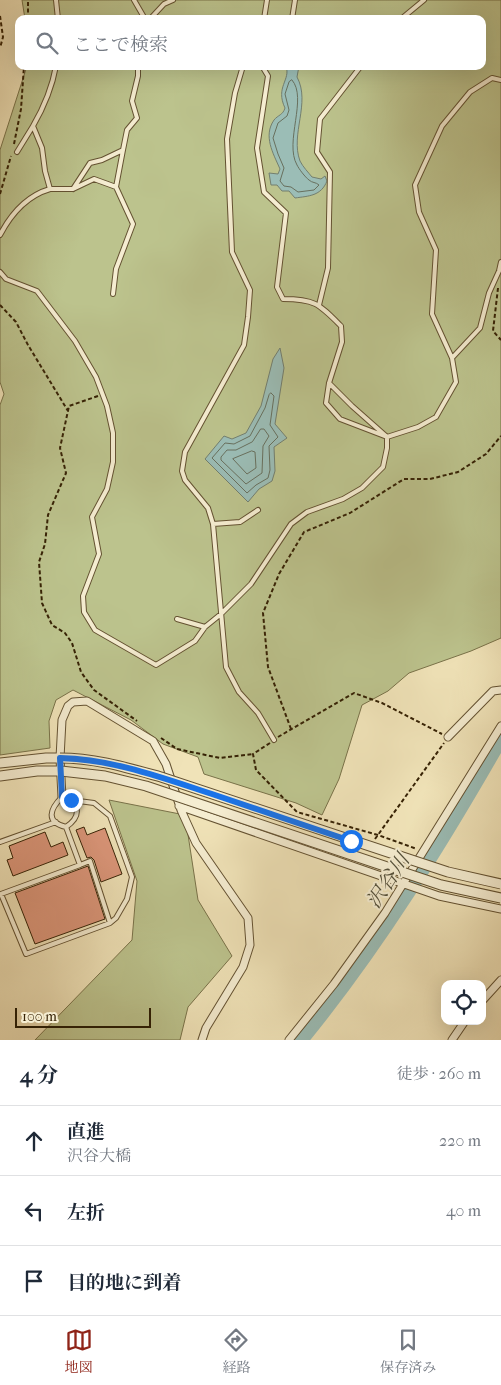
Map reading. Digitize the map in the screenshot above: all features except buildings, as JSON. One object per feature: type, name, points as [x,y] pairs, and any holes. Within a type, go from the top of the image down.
[{"type":"street","points":[[448,737],[493,691],[501,690]]},
{"type":"street","points":[[62,797],[60,758],[62,720],[68,706],[73,702],[87,700],[153,741],[166,764],[179,806],[196,843],[248,918],[250,945],[243,967],[206,1028],[202,1040]]},
{"type":"street","points":[[289,1040],[334,984],[404,884],[501,726]]},
{"type":"street","points":[[0,762],[72,758],[116,764],[448,872],[501,884]]},
{"type":"street","points":[[0,776],[61,771],[105,776],[146,786],[441,885],[501,898]]},
{"type":"street","points":[[179,806],[439,896],[501,909]]},
{"type":"street","points":[[486,997],[501,980]]},
{"type":"street","points":[[452,1040],[462,1025]]},
{"type":"lane","points":[[56,0],[58,15]]},
{"type":"lane","points":[[134,0],[143,15]]},
{"type":"lane","points":[[154,15],[164,4],[173,0]]},
{"type":"lane","points":[[265,15],[267,0]]},
{"type":"lane","points":[[293,15],[295,0]]},
{"type":"lane","points":[[406,15],[424,0]]},
{"type":"lane","points":[[17,152],[44,107],[55,70]]},
{"type":"lane","points":[[113,294],[116,269],[133,224],[116,187],[127,130],[136,118],[132,101],[138,70]]},
{"type":"lane","points":[[242,70],[234,92],[227,139],[232,252],[250,290],[244,345],[185,452],[182,471],[185,480],[208,508],[213,524],[226,667],[239,692],[258,713],[274,740]]},
{"type":"lane","points":[[264,70],[268,76],[258,148],[264,192],[286,213],[277,287],[282,298],[300,299],[320,305],[341,326],[342,342],[329,383],[326,403],[340,418],[387,437],[418,427],[436,417],[456,382],[452,358],[432,314],[436,250],[419,212],[415,185],[442,126],[470,92],[492,78],[501,80]]},
{"type":"lane","points":[[320,305],[328,268],[330,172],[317,152],[320,119],[358,70]]},
{"type":"lane","points":[[33,126],[42,148],[50,189]]},
{"type":"lane","points":[[73,189],[90,163],[102,160],[123,150]]},
{"type":"lane","points":[[0,235],[7,222],[21,205],[39,192],[50,189],[73,189],[94,179],[116,187]]},
{"type":"lane","points":[[452,358],[480,328],[489,293],[501,262]]},
{"type":"lane","points":[[0,272],[6,279],[37,291],[75,341],[96,377],[113,433],[113,462],[107,489],[92,517],[99,554],[83,596],[84,612],[95,630],[156,665],[194,641],[205,627],[221,614],[250,584],[291,524],[307,512],[343,499],[362,488],[383,467],[387,437],[329,383]]},
{"type":"lane","points":[[213,524],[240,522],[258,510]]},
{"type":"lane","points":[[177,619],[205,627]]},
{"type":"lane","points":[[66,827],[59,825],[53,819],[51,811],[62,797],[94,803],[110,816],[132,877],[127,899],[116,918],[110,923],[26,954],[1,894],[80,864],[90,861],[110,923]]},
{"type":"lane","points":[[66,827],[73,822],[77,813],[76,806],[71,800]]},
{"type":"lane","points":[[0,842],[56,822]]},
{"type":"lane","points":[[66,827],[80,864]]},
{"type":"path","points":[[28,0],[28,15]]},
{"type":"path","points":[[0,16],[3,37],[0,48]]},
{"type":"path","points":[[0,194],[12,152],[21,108],[24,70]]},
{"type":"path","points":[[498,287],[493,331],[501,340]]},
{"type":"path","points":[[0,305],[16,322],[28,346],[68,411]]},
{"type":"path","points":[[102,394],[69,406],[60,448],[66,473],[48,515],[45,544],[39,562],[42,603],[52,625],[64,633],[72,643],[81,672],[94,690],[138,722]]},
{"type":"path","points":[[291,729],[268,667],[263,613],[279,574],[304,532],[350,513],[404,479],[430,479],[458,472],[486,454],[501,436]]},
{"type":"path","points":[[161,738],[176,749],[220,758],[253,754],[291,729],[354,693],[382,703],[448,737],[369,846]]},
{"type":"path","points":[[253,754],[256,770],[297,812],[378,835],[424,851]]},
{"type":"green space","points":[[22,0],[501,0],[501,638],[409,673],[388,691],[362,705],[339,779],[322,815],[296,803],[204,774],[198,757],[163,744],[131,720],[73,690],[56,700],[49,721],[50,748],[0,755],[0,405],[4,394],[0,382],[0,150],[26,70],[486,70],[486,15],[24,15]]},
{"type":"green space","points":[[109,800],[185,815],[198,900],[232,956],[188,1007],[180,1040],[35,1040],[132,940],[137,881]]},
{"type":"water","points":[[298,70],[297,77],[301,87],[302,97],[297,140],[300,161],[312,177],[321,179],[325,176],[327,181],[318,192],[310,196],[295,198],[289,191],[282,191],[277,185],[271,185],[269,173],[278,174],[280,169],[270,144],[269,132],[274,120],[282,114],[285,108],[282,101],[282,89],[287,71]]},
{"type":"water","points":[[280,348],[284,368],[275,424],[287,438],[274,447],[275,471],[272,481],[259,489],[248,502],[205,459],[224,436],[232,439],[246,433],[261,406],[273,359]]},
{"type":"waterway","name":"沢谷川","points":[[300,1040],[382,931],[455,815],[501,737]]},
{"type":"route","points":[[71,800],[62,797],[60,758],[116,764],[179,783],[351,841]]}]
